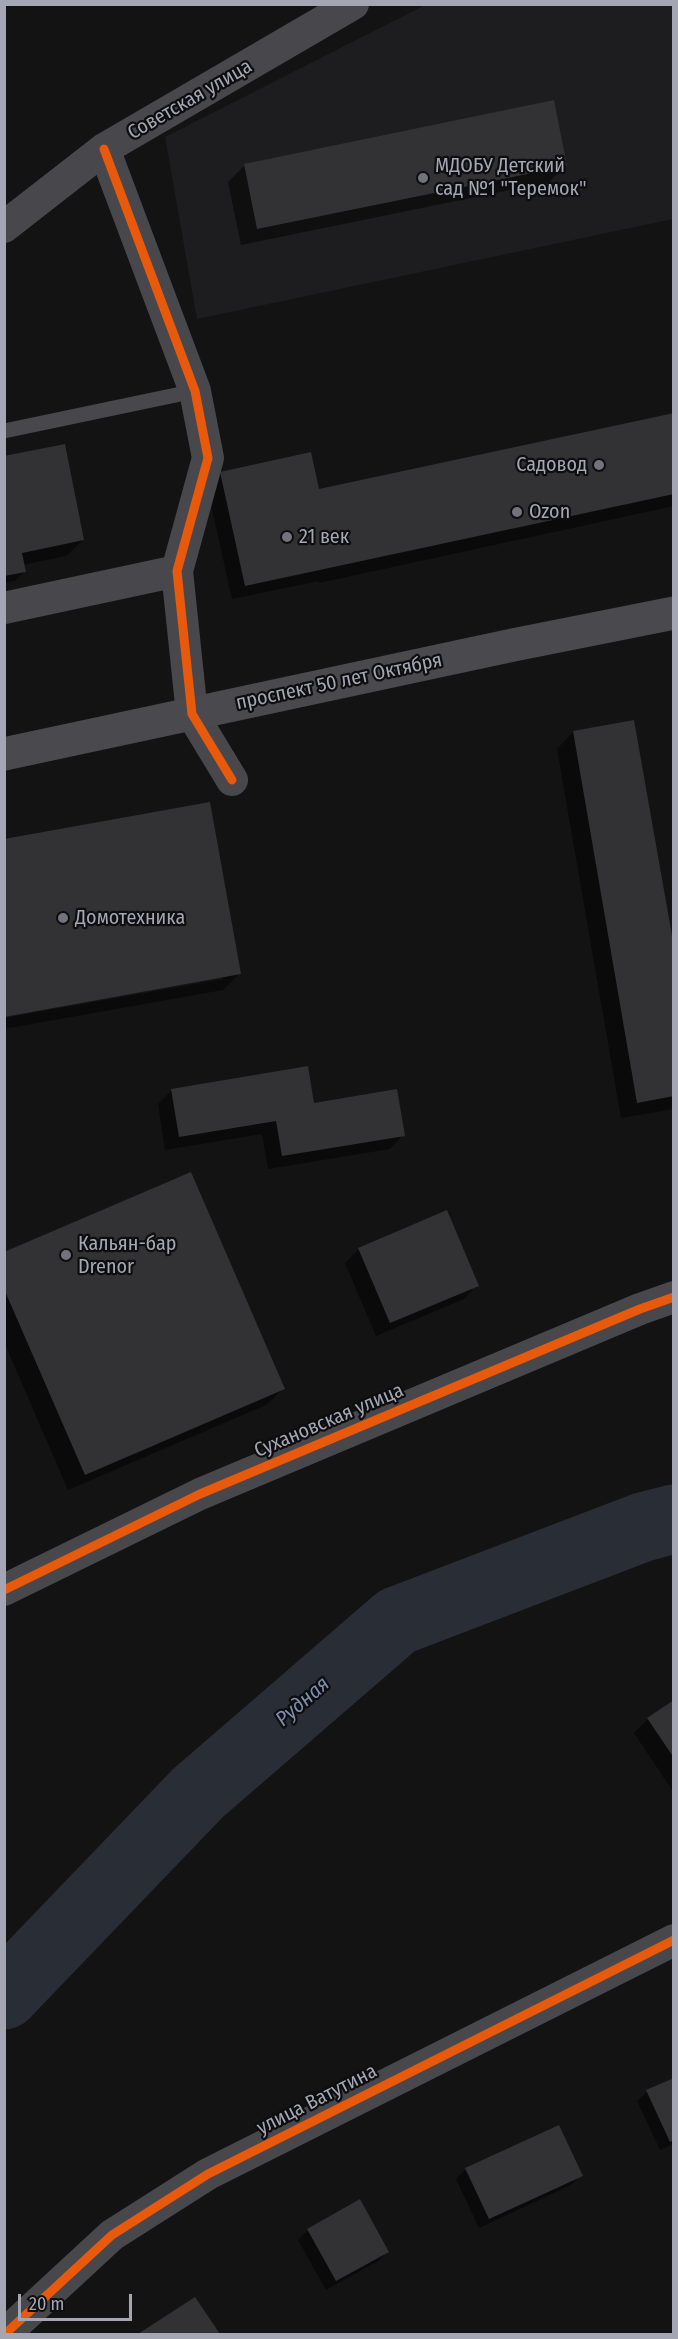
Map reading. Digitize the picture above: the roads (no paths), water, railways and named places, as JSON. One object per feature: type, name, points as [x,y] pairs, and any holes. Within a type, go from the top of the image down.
[{"type":"main road","name":"проспект 50 лет Октября","points":[[4,754],[674,613]]},
{"type":"street","name":"Советская улица","points":[[4,227],[104,149],[353,4]]},
{"type":"street","points":[[104,149],[195,391],[208,458],[177,571],[192,714],[232,780]]},
{"type":"street","points":[[4,608],[177,571]]},
{"type":"street","name":"Сухановская улица","points":[[4,1590],[200,1494],[640,1309],[674,1297]]},
{"type":"street","name":"улица Ватутина","points":[[5,2334],[111,2235],[208,2174],[674,1940]]},
{"type":"lane","points":[[4,431],[195,391]]},
{"type":"waterway","name":"Рудная","points":[[4,1995],[198,1793],[397,1621],[643,1527],[674,1519]]},
{"type":"place","name":"МДОБУ Детский сад №1 \"Теремок\"","points":[[423,178]]},
{"type":"place","name":"Садовод","points":[[599,465]]},
{"type":"place","name":"Ozon","points":[[517,512]]},
{"type":"place","name":"21 век","points":[[287,537]]},
{"type":"place","name":"Домотехника","points":[[63,918]]},
{"type":"place","name":"Кальян-бар Drenor","points":[[66,1255]]}]
